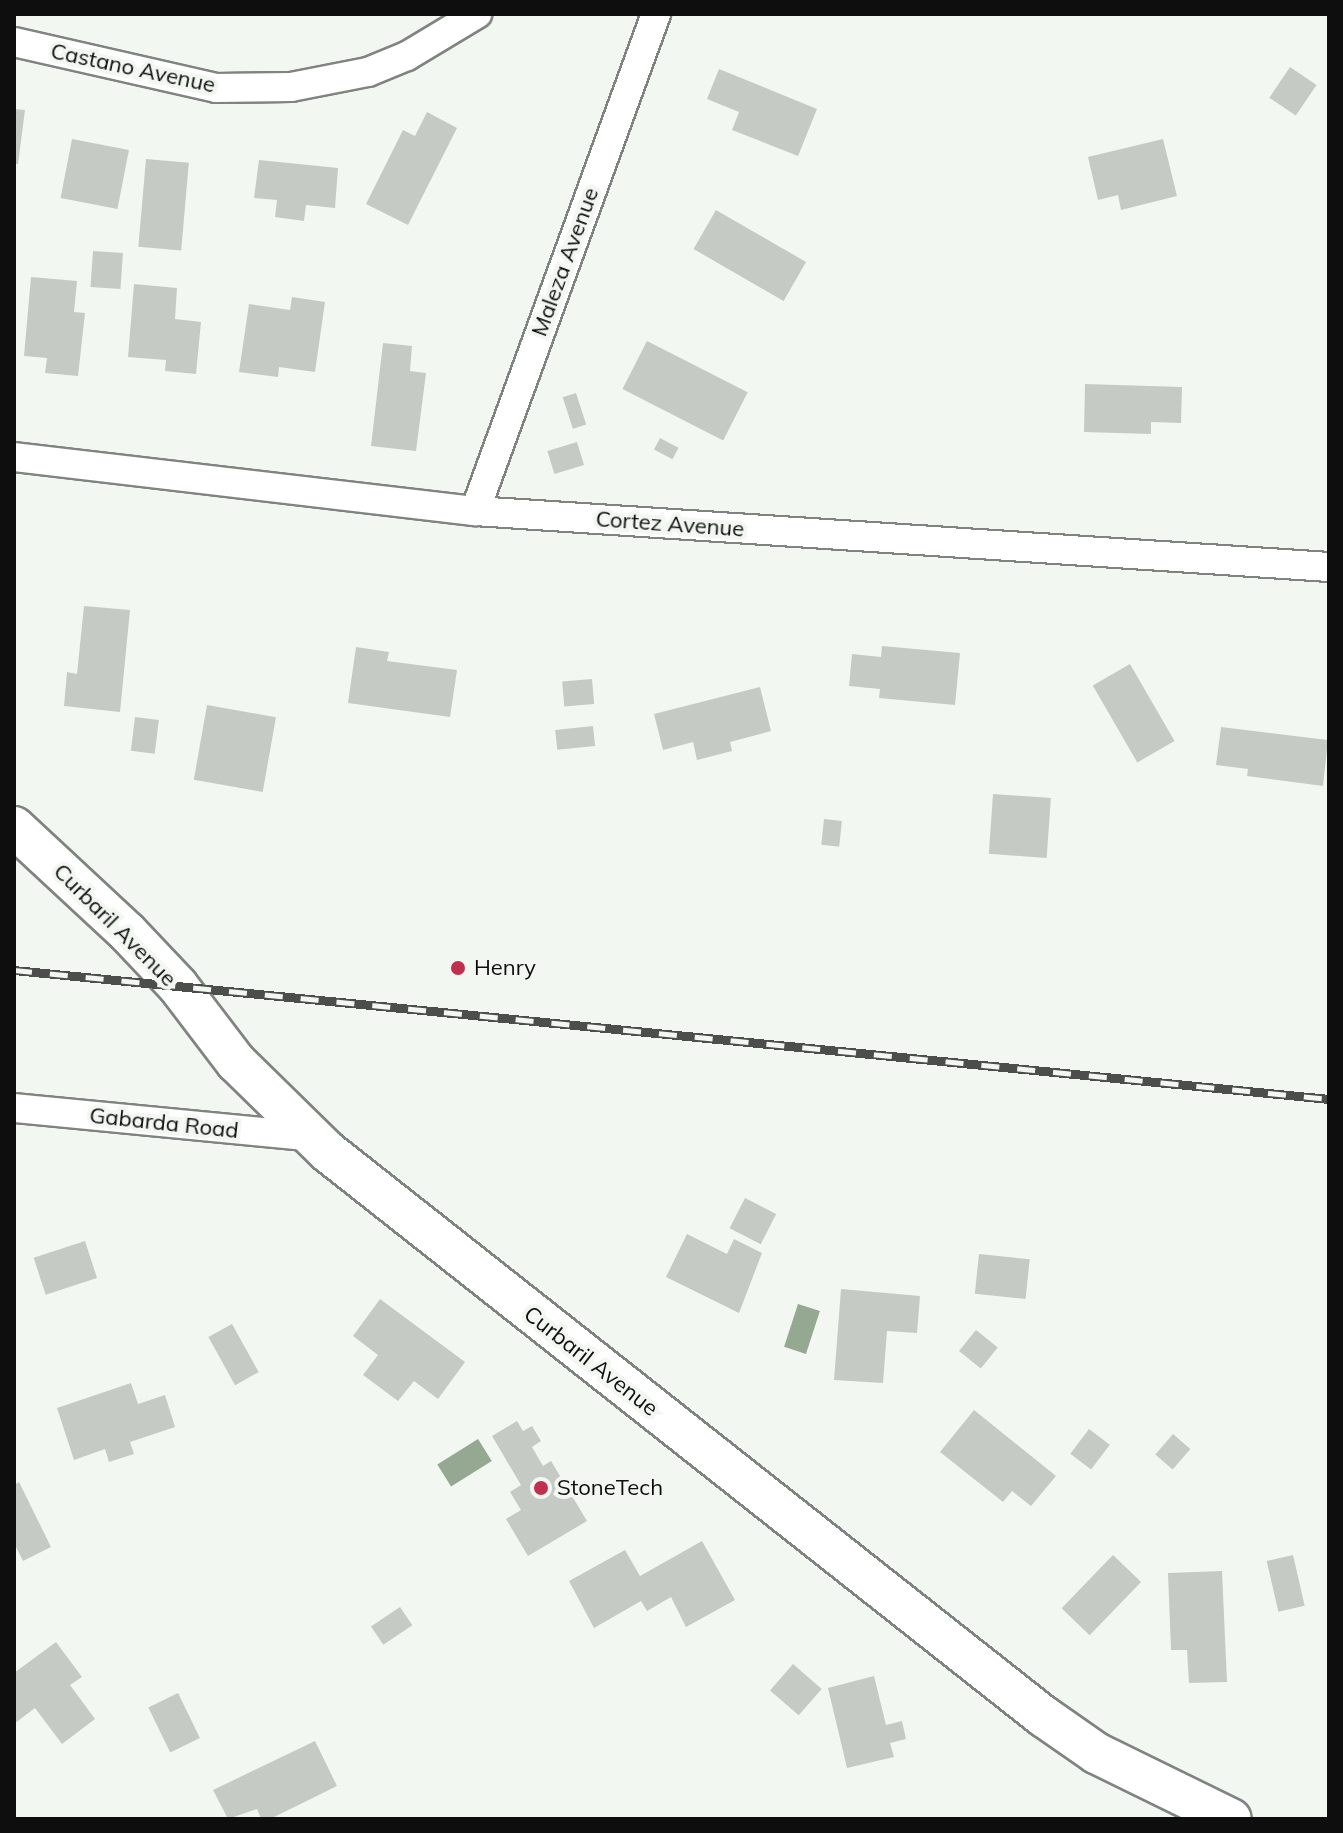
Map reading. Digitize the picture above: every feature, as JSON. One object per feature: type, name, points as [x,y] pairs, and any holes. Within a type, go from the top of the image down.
[{"type":"street","name":"Castano Avenue","points":[[14,42],[216,88],[291,87],[368,72],[407,56],[477,14]]},
{"type":"street","name":"Maleza Avenue","points":[[475,511],[656,14]]},
{"type":"street","name":"Cortez Avenue","points":[[14,457],[475,511],[1329,567]]},
{"type":"street","name":"Curbaril Avenue","points":[[14,827],[127,932],[178,986],[236,1062],[313,1137],[1043,1716],[1096,1753],[1231,1819]]},
{"type":"street","name":"Gabarda Road","points":[[14,1108],[313,1137]]},
{"type":"shaded area","points":[[798,1304],[820,1311],[806,1354],[784,1347]]},
{"type":"shaded area","points":[[478,1439],[492,1461],[451,1486],[437,1464]]},
{"type":"building","points":[[1290,67],[1317,85],[1296,116],[1269,98]]},
{"type":"building","points":[[719,69],[817,109],[798,156],[732,130],[739,112],[707,99]]},
{"type":"building","points":[[14,109],[25,110],[18,164],[14,164]]},
{"type":"building","points":[[427,112],[457,128],[408,225],[366,204],[403,130],[415,136]]},
{"type":"building","points":[[72,139],[129,150],[117,209],[61,198]]},
{"type":"building","points":[[1163,139],[1177,196],[1121,210],[1118,195],[1098,200],[1088,157]]},
{"type":"building","points":[[146,159],[189,163],[181,250],[138,247]]},
{"type":"building","points":[[259,160],[338,168],[335,208],[306,205],[304,221],[275,217],[277,200],[254,198]]},
{"type":"building","points":[[716,210],[806,262],[784,301],[694,249]]},
{"type":"building","points":[[93,251],[123,253],[120,289],[90,287]]},
{"type":"building","points":[[31,277],[77,281],[74,312],[85,313],[78,376],[45,373],[47,358],[24,356]]},
{"type":"building","points":[[134,284],[177,288],[175,319],[201,322],[196,374],[165,371],[166,360],[128,357]]},
{"type":"building","points":[[292,297],[325,302],[315,372],[279,367],[278,377],[239,372],[249,304],[290,310]]},
{"type":"building","points":[[647,341],[748,392],[723,440],[622,389]]},
{"type":"building","points":[[383,343],[412,346],[410,371],[426,373],[416,451],[371,446]]},
{"type":"building","points":[[1085,384],[1182,387],[1181,423],[1151,422],[1151,434],[1084,432]]},
{"type":"building","points":[[576,393],[586,424],[573,429],[563,397]]},
{"type":"building","points":[[660,438],[679,448],[672,459],[654,449]]},
{"type":"building","points":[[577,442],[584,465],[554,474],[547,451]]},
{"type":"building","points":[[84,606],[130,610],[120,712],[64,706],[67,672],[77,674]]},
{"type":"building","points":[[882,646],[960,653],[955,705],[879,698],[880,689],[849,686],[852,654],[881,657]]},
{"type":"building","points":[[356,647],[389,652],[387,661],[457,670],[450,717],[348,703]]},
{"type":"building","points":[[1130,664],[1174,741],[1137,763],[1093,686]]},
{"type":"building","points":[[592,679],[594,704],[564,707],[562,682]]},
{"type":"building","points":[[760,687],[771,731],[730,742],[732,751],[697,760],[693,742],[663,750],[654,714]]},
{"type":"building","points":[[207,705],[276,717],[263,792],[194,780]]},
{"type":"building","points":[[135,717],[159,720],[155,754],[131,751]]},
{"type":"building","points":[[593,726],[595,746],[557,750],[555,730]]},
{"type":"building","points":[[1221,727],[1328,740],[1323,786],[1247,776],[1248,769],[1216,765]]},
{"type":"building","points":[[993,794],[1051,798],[1047,858],[989,854]]},
{"type":"building","points":[[824,819],[842,821],[839,847],[821,845]]},
{"type":"building","points":[[745,1198],[776,1214],[761,1244],[730,1228]]},
{"type":"building","points":[[687,1234],[727,1254],[734,1239],[762,1253],[739,1313],[666,1277]]},
{"type":"building","points":[[85,1241],[97,1278],[46,1295],[34,1258]]},
{"type":"building","points":[[979,1254],[1030,1259],[1026,1299],[975,1294]]},
{"type":"building","points":[[841,1289],[920,1296],[917,1333],[887,1331],[883,1383],[834,1380]]},
{"type":"building","points":[[380,1299],[465,1362],[438,1399],[414,1381],[398,1401],[363,1375],[378,1355],[353,1336]]},
{"type":"building","points":[[232,1324],[259,1372],[235,1385],[208,1337]]},
{"type":"building","points":[[976,1330],[998,1348],[981,1369],[959,1351]]},
{"type":"building","points":[[131,1383],[138,1404],[165,1395],[175,1427],[130,1442],[134,1454],[109,1462],[105,1449],[74,1460],[57,1408]]},
{"type":"building","points":[[974,1410],[1056,1476],[1031,1506],[1012,1491],[1003,1502],[940,1452]]},
{"type":"building","name":"StoneTech","points":[[517,1421],[523,1431],[532,1426],[541,1441],[532,1447],[543,1466],[551,1461],[587,1521],[528,1556],[506,1519],[521,1510],[510,1492],[521,1485],[492,1436]]},
{"type":"building","points":[[1089,1429],[1110,1445],[1091,1469],[1070,1454]]},
{"type":"building","points":[[1173,1434],[1190,1449],[1173,1469],[1155,1454]]},
{"type":"building","points":[[19,1482],[51,1547],[23,1561],[14,1543],[14,1485]]},
{"type":"building","points":[[702,1541],[735,1600],[686,1627],[671,1597],[647,1611],[641,1601],[594,1628],[569,1581],[625,1550],[640,1576]]},
{"type":"building","points":[[1113,1555],[1141,1582],[1090,1635],[1062,1608]]},
{"type":"building","points":[[1293,1555],[1305,1606],[1278,1612],[1267,1561]]},
{"type":"building","points":[[1222,1571],[1227,1682],[1189,1683],[1187,1650],[1171,1650],[1168,1573]]},
{"type":"building","points":[[400,1607],[412,1625],[383,1645],[371,1627]]},
{"type":"building","points":[[56,1642],[82,1677],[70,1685],[95,1719],[62,1744],[35,1708],[14,1724],[14,1673]]},
{"type":"building","points":[[793,1664],[822,1689],[799,1715],[770,1690]]},
{"type":"building","points":[[874,1676],[886,1725],[902,1721],[906,1739],[890,1743],[894,1757],[847,1768],[828,1688]]},
{"type":"building","points":[[178,1693],[200,1738],[170,1752],[148,1707]]},
{"type":"building","points":[[315,1741],[337,1786],[270,1819],[261,1819],[257,1809],[228,1819],[213,1790]]},
{"type":"railway","points":[[14,970],[1329,1099]]},
{"type":"place","name":"Henry","points":[[458,968]]},
{"type":"place","name":"StoneTech","points":[[541,1488]]}]
